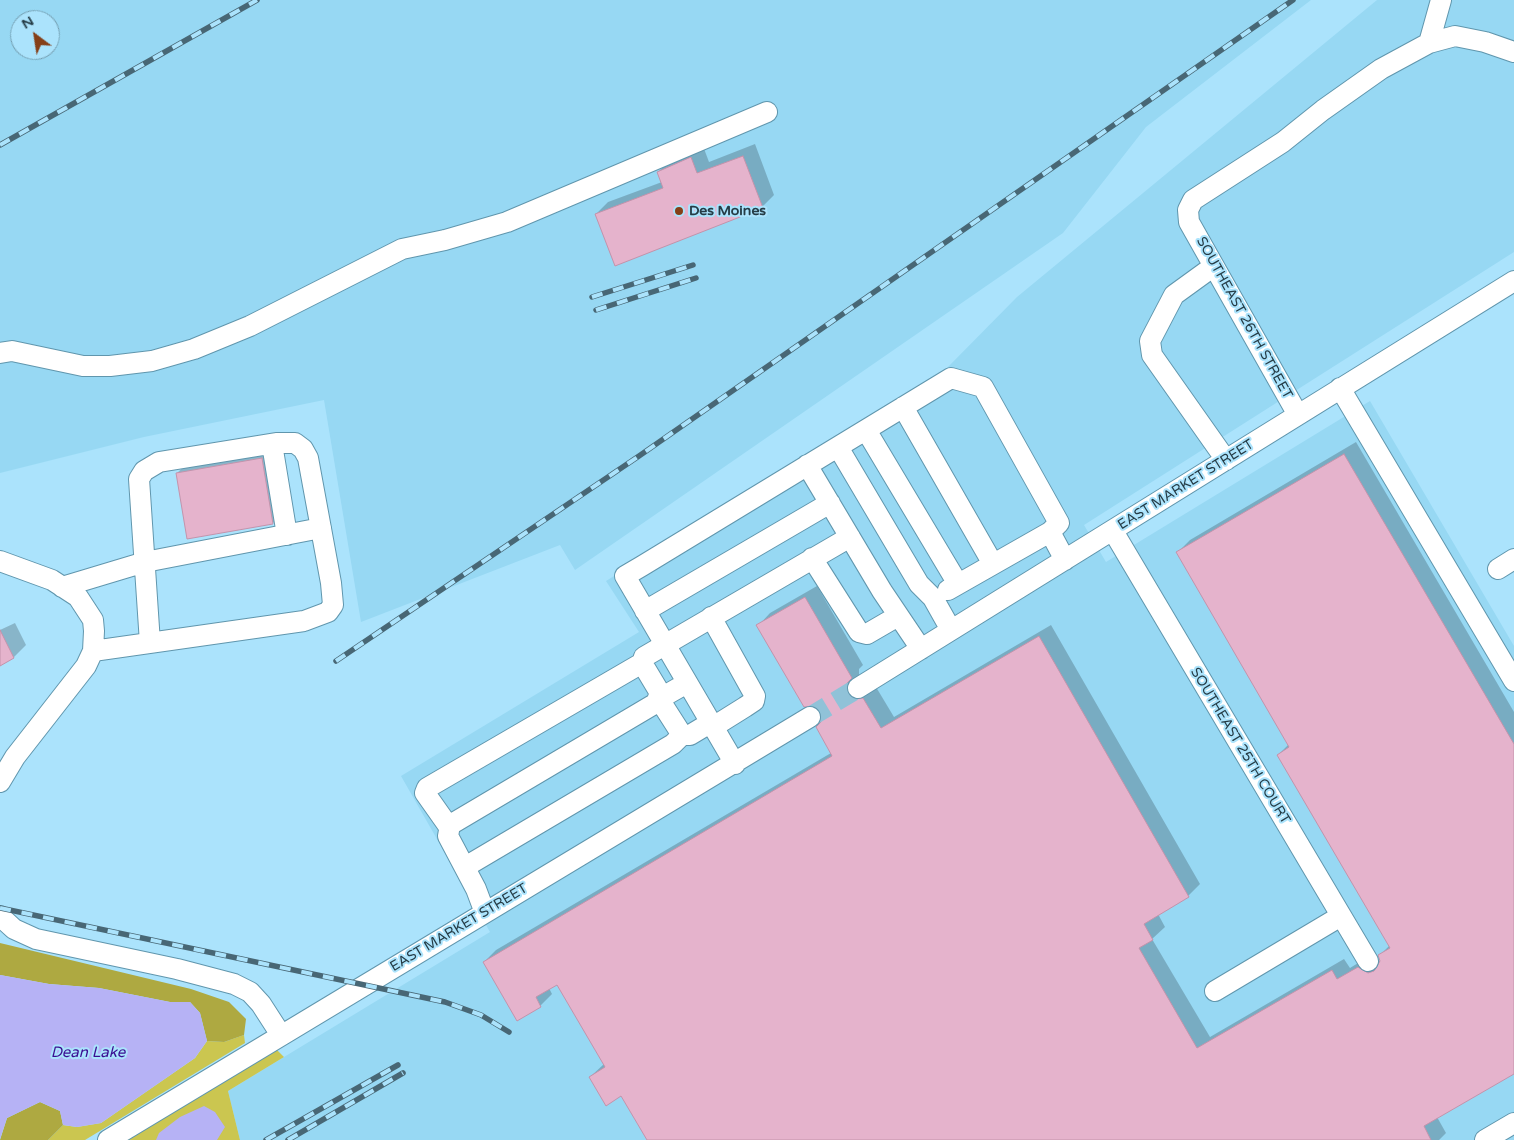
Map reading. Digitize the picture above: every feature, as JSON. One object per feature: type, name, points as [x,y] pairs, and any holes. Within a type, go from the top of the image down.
[{"type":"street","points":[[1429,43],[1441,0]]},
{"type":"street","points":[[1429,43],[1455,36],[1485,42],[1514,52]]},
{"type":"street","name":"SOUTHEAST 26TH STREET","points":[[1298,415],[1189,222],[1188,210],[1192,200],[1283,142],[1323,110],[1381,69],[1429,43]]},
{"type":"street","points":[[0,353],[12,351],[83,366],[110,366],[152,361],[194,349],[250,326],[402,249],[445,240],[507,222],[767,112]]},
{"type":"street","points":[[1214,266],[1174,295],[1150,342],[1152,355],[1226,460]]},
{"type":"street","name":"EAST MARKET STREET","points":[[858,688],[1514,281]]},
{"type":"street","points":[[734,764],[625,576],[952,378],[982,387],[1059,523],[1050,532],[933,598]]},
{"type":"street","points":[[1340,388],[1514,681]]},
{"type":"street","points":[[903,407],[993,564]]},
{"type":"street","points":[[866,430],[958,584]]},
{"type":"street","points":[[93,651],[150,643],[304,621],[328,612],[333,605],[308,458],[303,449],[295,443],[272,444],[160,462],[144,471],[139,479],[150,643]]},
{"type":"street","points":[[272,444],[287,535]]},
{"type":"street","points":[[838,447],[919,584],[933,598],[951,630]]},
{"type":"street","points":[[807,465],[920,649]]},
{"type":"street","points":[[645,611],[830,503]]},
{"type":"street","points":[[62,587],[145,562],[321,528]]},
{"type":"street","name":"SOUTHEAST 25TH COURT","points":[[1113,531],[1368,961]]},
{"type":"street","points":[[1050,532],[1065,560]]},
{"type":"street","points":[[449,827],[426,793],[427,788],[642,663],[644,657],[664,644],[850,537]]},
{"type":"street","points":[[812,558],[859,632],[867,634],[898,616]]},
{"type":"street","points":[[0,561],[52,580],[78,597],[93,620],[93,651],[86,666],[21,750],[0,782]]},
{"type":"street","points":[[465,867],[673,744],[682,735],[690,735],[712,725],[754,701],[755,696],[711,617]]},
{"type":"street","points":[[642,663],[658,688],[659,699],[682,735]]},
{"type":"street","points":[[485,913],[476,889],[448,836],[449,827],[456,819],[587,745],[687,683]]},
{"type":"street","name":"EAST MARKET STREET","points":[[108,1140],[810,717]]},
{"type":"street","points":[[0,916],[14,929],[36,939],[177,969],[234,984],[250,992],[261,1004],[280,1035]]},
{"type":"street","points":[[1214,991],[1341,916]]},
{"type":"street","points":[[1485,1140],[1514,1123]]},
{"type":"shaded area","points":[[0,0],[1311,0],[1146,127],[1063,233],[575,570],[560,545],[361,622],[324,400],[144,437],[0,473]]},
{"type":"shaded area","points":[[1377,0],[1514,0],[1514,252],[1084,525],[1106,562],[1370,401],[1514,646],[1514,1140],[240,1140],[228,1091],[490,932],[401,776],[639,632],[606,581],[946,369],[1017,297]]},
{"type":"shaded area","points":[[0,943],[191,989],[229,1002],[246,1019],[244,1035],[224,1042],[207,1041],[200,1013],[190,1002],[170,1002],[99,988],[49,984],[0,975]]},
{"type":"shaded area","points":[[244,1035],[245,1043],[85,1140],[48,1140],[63,1125],[77,1127],[101,1123],[195,1058],[207,1041],[224,1042]]},
{"type":"shaded area","points":[[275,1048],[284,1057],[228,1091],[240,1140],[120,1140]]},
{"type":"shaded area","points":[[40,1102],[60,1111],[63,1125],[48,1140],[0,1140],[7,1118]]},
{"type":"water","name":"Dean Lake","points":[[0,975],[49,984],[99,988],[170,1002],[190,1002],[200,1013],[207,1041],[195,1058],[101,1123],[77,1127],[63,1125],[60,1111],[40,1102],[7,1118],[0,1139]]},
{"type":"water","points":[[204,1106],[215,1112],[225,1127],[217,1140],[156,1140],[159,1133],[180,1117]]},
{"type":"building","name":"Des Moines","points":[[743,156],[763,208],[615,266],[595,214],[663,188],[657,172],[691,157],[697,173]]},
{"type":"building","points":[[1344,454],[1514,744],[1514,1074],[1424,1126],[1431,1140],[647,1140],[621,1096],[606,1106],[589,1077],[605,1067],[557,985],[536,997],[541,1007],[517,1021],[483,962],[832,756],[816,727],[821,722],[820,711],[815,706],[804,707],[756,625],[805,597],[852,678],[847,683],[848,694],[853,699],[863,698],[881,728],[1039,636],[1189,897],[1144,924],[1153,940],[1139,948],[1197,1048],[1332,970],[1337,979],[1358,967],[1368,973],[1374,971],[1380,961],[1378,955],[1390,948],[1277,755],[1289,747],[1176,552]]},
{"type":"building","points":[[262,458],[273,524],[187,539],[176,473]]},
{"type":"building","points":[[0,630],[14,658],[0,666]]},
{"type":"tunnel","points":[[810,717],[858,688]]},
{"type":"railway","points":[[0,145],[257,0]]},
{"type":"railway","points":[[336,661],[639,456],[1293,0]]},
{"type":"railway","points":[[592,297],[693,265]]},
{"type":"railway","points":[[596,310],[696,278]]},
{"type":"railway","points":[[0,908],[445,1002],[481,1015],[509,1032]]},
{"type":"railway","points":[[266,1140],[398,1065]]},
{"type":"railway","points":[[288,1140],[403,1073]]},
{"type":"place","name":"Des Moines","points":[[679,211]]}]
